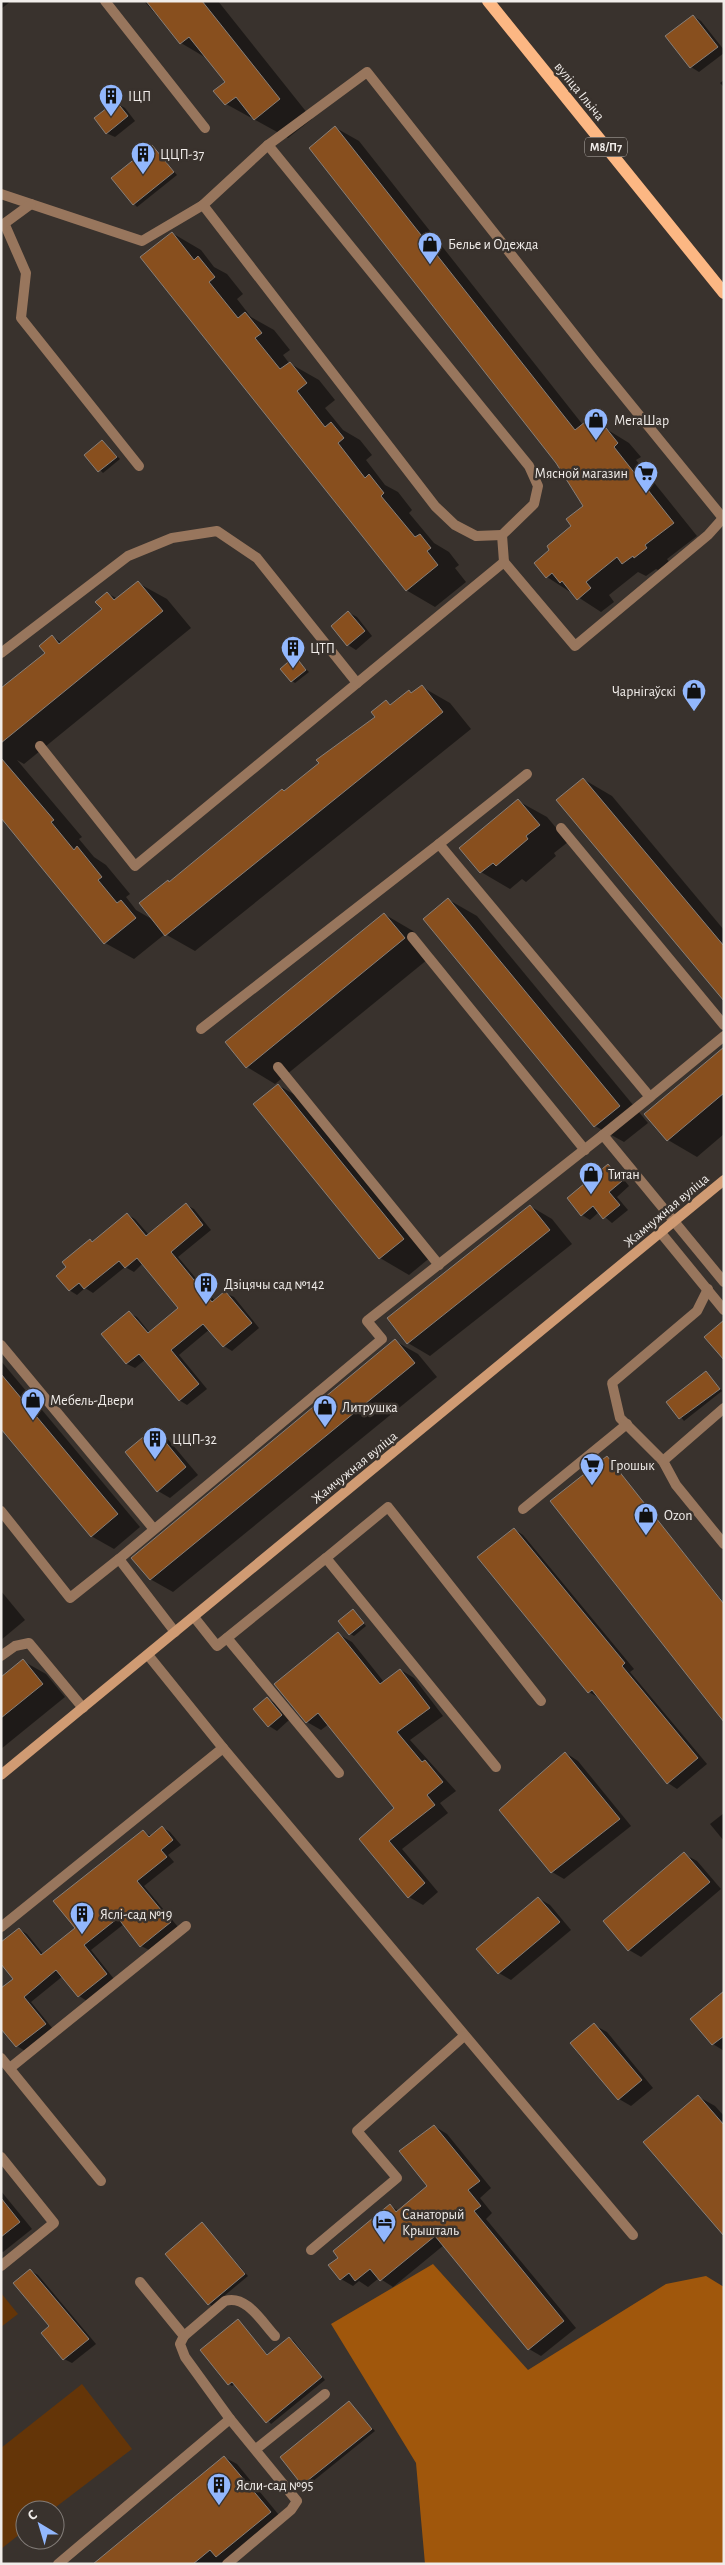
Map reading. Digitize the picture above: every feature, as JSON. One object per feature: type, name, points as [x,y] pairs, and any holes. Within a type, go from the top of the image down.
[{"type":"main road","name":"вуліца Ільіча","points":[[488,1],[724,293]]},
{"type":"main road","name":"Жамчужная вуліца","points":[[1,1775],[724,1180]]},
{"type":"lane","points":[[105,1],[205,128]]},
{"type":"lane","points":[[1,194],[142,241],[203,205],[268,145],[367,72],[596,362],[723,517],[708,534],[575,646],[504,562],[502,535]]},
{"type":"lane","points":[[203,205],[435,506],[455,525],[476,536],[502,535],[534,504],[538,486],[529,466],[268,145]]},
{"type":"lane","points":[[31,204],[3,226],[26,273],[21,318],[139,466]]},
{"type":"lane","points":[[1,653],[128,556],[172,538],[217,531],[257,558],[357,682]]},
{"type":"lane","points":[[40,746],[136,866],[504,562]]},
{"type":"lane","points":[[201,1029],[527,774]]},
{"type":"lane","points":[[561,828],[724,1025]]},
{"type":"lane","points":[[439,844],[650,1097]]},
{"type":"lane","points":[[412,937],[585,1150]]},
{"type":"lane","points":[[1,1511],[70,1598],[382,1339],[367,1321],[585,1150],[724,1036]]},
{"type":"lane","points":[[278,1067],[439,1265]]},
{"type":"lane","points":[[603,1135],[724,1282]]},
{"type":"lane","points":[[661,1232],[724,1310]]},
{"type":"lane","points":[[708,1289],[697,1311],[612,1383],[620,1418],[664,1461],[676,1485],[724,1544]]},
{"type":"lane","points":[[1,1345],[153,1528]]},
{"type":"lane","points":[[664,1461],[724,1408]]},
{"type":"lane","points":[[523,1509],[627,1424]]},
{"type":"lane","points":[[194,1617],[217,1646],[388,1508],[541,1702]]},
{"type":"lane","points":[[326,1558],[496,1767]]},
{"type":"lane","points":[[119,1559],[175,1632]]},
{"type":"lane","points":[[227,1638],[339,1773]]},
{"type":"lane","points":[[1,1656],[15,1646],[29,1643],[83,1708]]},
{"type":"lane","points":[[148,1655],[223,1748],[633,2235]]},
{"type":"lane","points":[[1,1927],[223,1748]]},
{"type":"lane","points":[[10,2068],[186,1926]]},
{"type":"lane","points":[[312,2250],[397,2178],[357,2131],[464,2036]]},
{"type":"lane","points":[[1,2058],[101,2182]]},
{"type":"lane","points":[[1,2157],[54,2223],[1,2266]]},
{"type":"lane","points":[[140,2282],[184,2336]]},
{"type":"lane","points":[[227,2564],[296,2504],[294,2495],[230,2419],[185,2357],[180,2344],[184,2336],[225,2301],[231,2299],[246,2305],[275,2336]]},
{"type":"lane","points":[[256,2449],[325,2394]]},
{"type":"lane","points":[[58,2564],[230,2419]]},
{"type":"shaded area","points":[[433,2264],[528,2370],[666,2284],[706,2276],[724,2287],[724,2564],[425,2564],[416,2463],[331,2324]]},
{"type":"shaded area","points":[[1,2293],[18,2314],[1,2327]]},
{"type":"shaded area","points":[[82,2384],[132,2449],[65,2500],[15,2500],[15,2538],[1,2549],[1,2448]]},
{"type":"building","points":[[146,1],[202,1],[280,99],[254,120],[236,97],[225,105],[213,91],[225,82],[189,37],[180,44]]},
{"type":"building","points":[[693,15],[718,47],[690,68],[665,36]]},
{"type":"building","name":"ІЦП","points":[[116,101],[128,116],[106,134],[94,118]]},
{"type":"building","points":[[335,126],[575,430],[590,418],[602,431],[606,428],[618,443],[614,447],[674,523],[645,545],[647,548],[634,558],[633,556],[622,564],[617,557],[586,582],[591,588],[577,600],[562,581],[560,583],[552,573],[546,578],[534,563],[549,550],[547,546],[571,526],[566,519],[583,506],[556,463],[309,148]]},
{"type":"building","name":"ЦЦП-37","points":[[152,145],[174,172],[133,205],[111,178]]},
{"type":"building","points":[[172,232],[194,260],[198,256],[215,277],[209,282],[238,318],[245,312],[262,333],[255,338],[280,369],[290,362],[307,383],[297,391],[325,427],[331,422],[344,438],[338,443],[365,478],[369,474],[384,493],[381,496],[415,537],[420,534],[431,548],[427,551],[438,565],[406,591],[140,257]]},
{"type":"building","points":[[102,440],[117,457],[98,472],[84,455]]},
{"type":"building","points":[[138,581],[163,611],[1,743],[1,688],[45,653],[39,646],[52,635],[59,644],[102,609],[95,602],[107,592],[114,600]]},
{"type":"building","points":[[348,611],[365,631],[347,646],[331,626]]},
{"type":"building","name":"ЦТП","points":[[295,656],[306,670],[291,682],[280,669]]},
{"type":"building","points":[[422,685],[443,712],[165,936],[139,903],[168,880],[169,882],[282,789],[284,791],[319,763],[316,760],[375,717],[371,712],[386,700],[390,705],[409,690],[411,693]]},
{"type":"building","points":[[1,758],[54,820],[51,822],[74,850],[77,846],[102,877],[98,880],[117,903],[121,900],[136,918],[104,944],[1,818]]},
{"type":"building","points":[[583,778],[724,946],[724,1001],[556,800]]},
{"type":"building","points":[[518,799],[540,825],[526,836],[528,839],[496,866],[493,863],[480,873],[459,848]]},
{"type":"building","points":[[448,898],[620,1106],[594,1127],[423,919]]},
{"type":"building","points":[[384,913],[405,938],[246,1068],[225,1042]]},
{"type":"building","points":[[724,1047],[724,1093],[667,1141],[644,1114]]},
{"type":"building","points":[[278,1084],[404,1239],[379,1259],[253,1104]]},
{"type":"building","name":"Титан","points":[[608,1164],[622,1181],[609,1192],[620,1205],[603,1219],[593,1206],[581,1216],[567,1198]]},
{"type":"building","name":"Дзіцячы сад №142","points":[[186,1203],[203,1225],[171,1252],[212,1302],[225,1291],[252,1323],[223,1347],[203,1324],[171,1350],[199,1384],[179,1401],[139,1354],[126,1364],[101,1334],[129,1311],[148,1333],[178,1308],[137,1258],[125,1268],[119,1261],[84,1289],[79,1283],[69,1291],[56,1276],[66,1267],[62,1262],[90,1239],[92,1242],[127,1213],[146,1236]]},
{"type":"building","points":[[530,1205],[550,1230],[407,1344],[387,1318]]},
{"type":"building","points":[[724,1320],[724,1360],[704,1337]]},
{"type":"building","points":[[395,1339],[415,1363],[150,1580],[131,1558]]},
{"type":"building","points":[[706,1371],[720,1389],[679,1419],[666,1402]]},
{"type":"building","points":[[1,1374],[118,1514],[91,1537],[1,1429]]},
{"type":"building","name":"ЦЦП-32","points":[[154,1428],[186,1467],[157,1492],[125,1452]]},
{"type":"building","points":[[607,1456],[724,1604],[724,1722],[550,1501]]},
{"type":"building","points":[[514,1528],[625,1663],[622,1666],[698,1758],[667,1784],[592,1690],[588,1693],[477,1557]]},
{"type":"building","points":[[353,1609],[364,1623],[349,1635],[338,1621]]},
{"type":"building","points":[[338,1632],[380,1684],[400,1669],[430,1708],[397,1732],[422,1762],[425,1760],[443,1782],[427,1795],[435,1805],[389,1841],[425,1883],[408,1898],[359,1839],[394,1808],[318,1713],[306,1723],[274,1684]]},
{"type":"building","points":[[23,1659],[43,1684],[1,1718],[1,1677]]},
{"type":"building","points":[[267,1697],[282,1715],[268,1727],[253,1709]]},
{"type":"building","points":[[565,1752],[620,1819],[551,1873],[499,1810]]},
{"type":"building","name":"Яслі-сад №19","points":[[162,1826],[173,1840],[161,1850],[167,1857],[137,1881],[171,1922],[140,1947],[118,1918],[84,1945],[107,1974],[78,1997],[56,1970],[24,1997],[46,2024],[16,2047],[1,2029],[1,1988],[13,1979],[1,1964],[1,1942],[19,1928],[41,1955],[75,1928],[53,1901],[143,1830],[149,1837]]},
{"type":"building","points":[[684,1852],[710,1882],[628,1951],[603,1921]]},
{"type":"building","points":[[538,1897],[560,1922],[498,1974],[476,1949]]},
{"type":"building","points":[[724,1991],[724,2036],[712,2045],[690,2019]]},
{"type":"building","points":[[594,2023],[642,2080],[618,2100],[570,2043]]},
{"type":"building","points":[[698,2095],[724,2125],[724,2236],[643,2142]]},
{"type":"building","name":"Санаторый Крышталь","points":[[434,2125],[480,2181],[468,2190],[481,2206],[474,2211],[564,2321],[528,2350],[435,2236],[380,2281],[370,2269],[355,2281],[349,2273],[340,2280],[328,2265],[338,2258],[333,2251],[390,2204],[396,2212],[427,2186],[399,2151]]},
{"type":"building","points":[[1,2198],[20,2222],[1,2237]]},
{"type":"building","points":[[202,2222],[245,2274],[208,2305],[165,2254]]},
{"type":"building","points":[[30,2269],[89,2339],[63,2360],[41,2333],[49,2326],[13,2283]]},
{"type":"building","points":[[238,2319],[267,2355],[289,2337],[322,2377],[266,2423],[232,2382],[228,2385],[200,2350]]},
{"type":"building","points":[[349,2401],[372,2429],[302,2485],[280,2457]]},
{"type":"building","name":"Ясли-сад №95","points":[[224,2456],[271,2512],[216,2557],[210,2550],[193,2564],[93,2564]]},
{"type":"place","name":"ІЦП","points":[[111,117]]},
{"type":"place","name":"ЦЦП-37","points":[[143,175]]},
{"type":"place","name":"Белье и Одежда","points":[[430,265]]},
{"type":"place","name":"МегаШар","points":[[596,441]]},
{"type":"place","name":"Мясной магазин","points":[[646,494]]},
{"type":"place","name":"ЦТП","points":[[293,669]]},
{"type":"place","name":"Чарнігаўскі","points":[[694,712]]},
{"type":"place","name":"Титан","points":[[591,1195]]},
{"type":"place","name":"Дзіцячы сад №142","points":[[206,1305]]},
{"type":"place","name":"Мебель-Двери","points":[[33,1421]]},
{"type":"place","name":"Литрушка","points":[[325,1428]]},
{"type":"place","name":"ЦЦП-32","points":[[155,1460]]},
{"type":"place","name":"Грошык","points":[[592,1486]]},
{"type":"place","name":"Ozon","points":[[646,1536]]},
{"type":"place","name":"Яслі-сад №19","points":[[82,1935]]},
{"type":"place","name":"Санаторый Крышталь","points":[[384,2243]]},
{"type":"place","name":"Ясли-сад №95","points":[[219,2506]]}]
